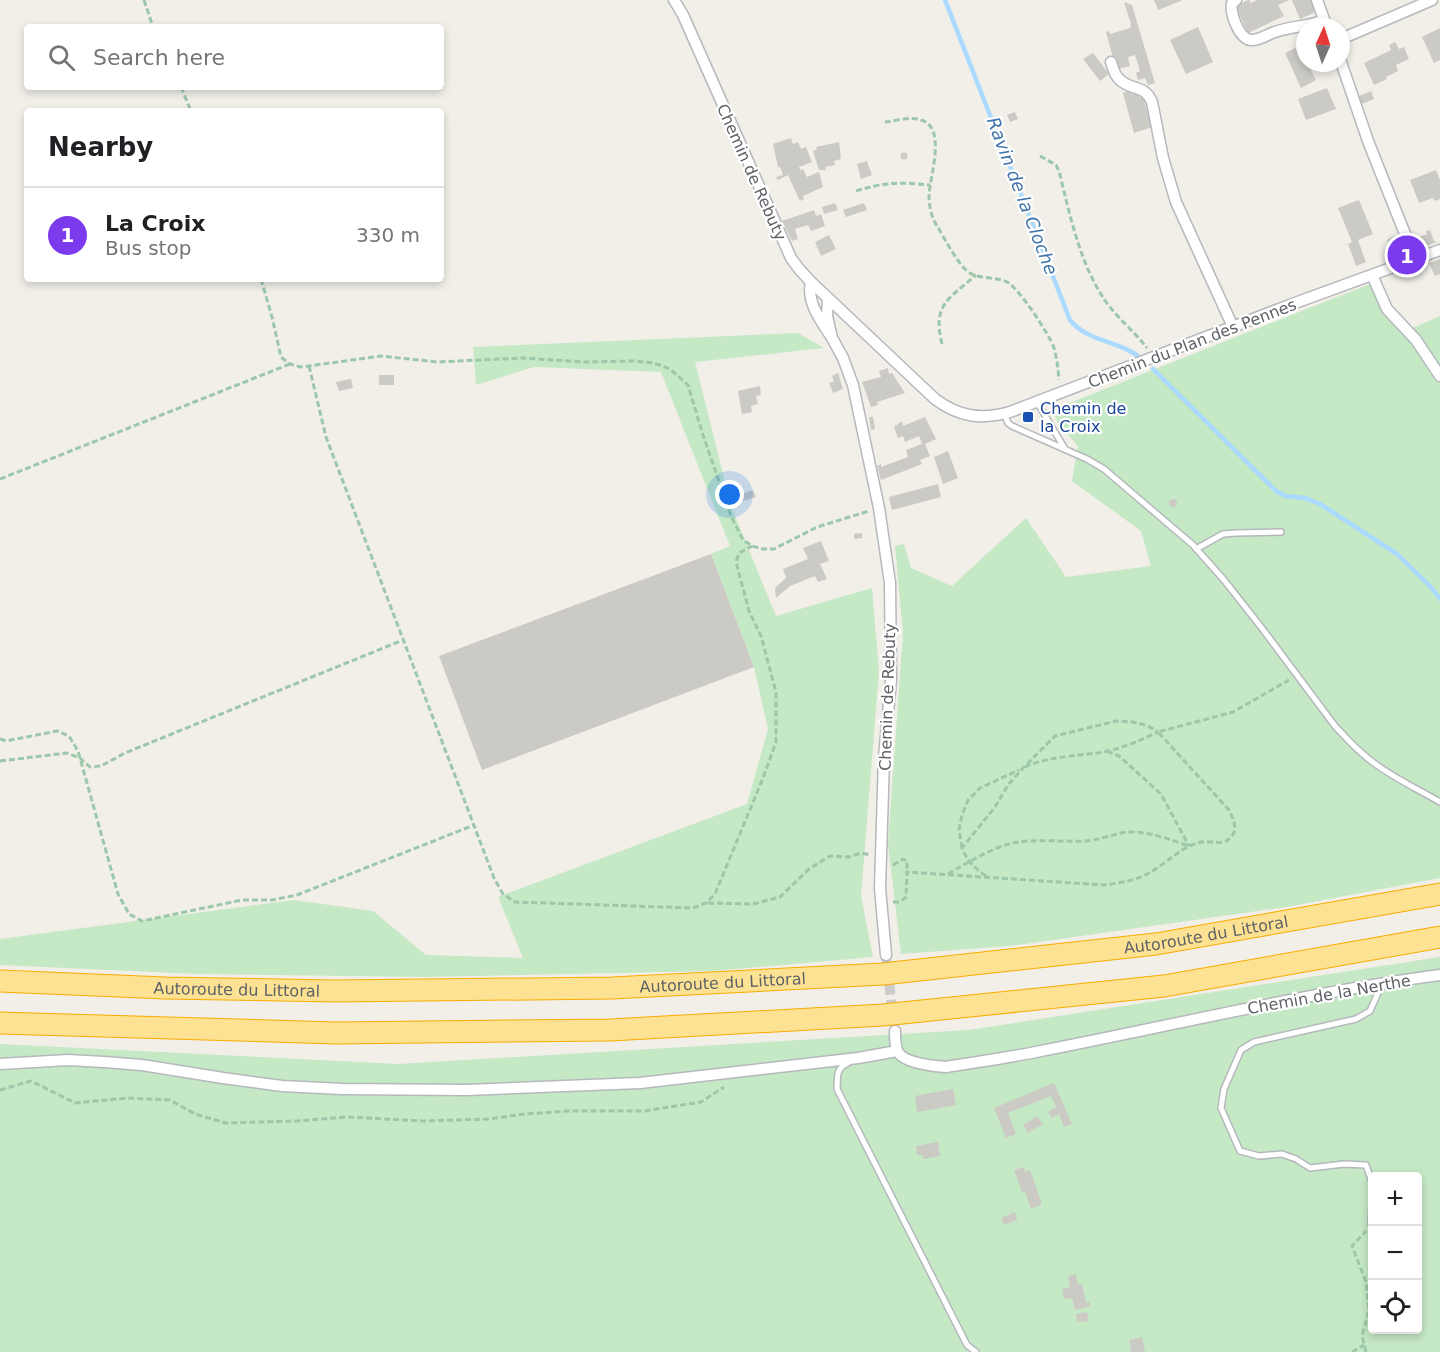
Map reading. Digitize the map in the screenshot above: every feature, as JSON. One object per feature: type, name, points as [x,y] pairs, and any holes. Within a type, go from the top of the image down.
[{"type":"highway","name":"Autoroute du Littoral","points":[[0,981],[335,992],[612,988],[884,974],[1156,945],[1440,894]]},
{"type":"highway","points":[[0,1023],[348,1032],[610,1030],[883,1015],[1164,986],[1440,937]]},
{"type":"street","name":"Chemin de Rebuty","points":[[674,0],[683,15],[791,258],[811,282],[810,292],[814,309],[843,358],[853,386],[879,508],[890,582],[891,669],[884,758],[880,888],[886,955]]},
{"type":"street","points":[[1236,0],[1232,3],[1231,13],[1241,34],[1249,40],[1260,39],[1274,32],[1296,27]]},
{"type":"street","points":[[1317,0],[1323,18]]},
{"type":"street","points":[[1350,35],[1432,0]]},
{"type":"street","points":[[1111,62],[1120,80],[1145,91],[1150,97],[1163,158],[1176,202],[1233,327]]},
{"type":"street","points":[[1345,72],[1368,141],[1415,259]]},
{"type":"street","name":"Chemin du Plan des Pennes","points":[[811,282],[942,405],[976,417],[1004,413],[1036,402],[1440,250]]},
{"type":"street","points":[[1372,275],[1387,309],[1416,340],[1440,376]]},
{"type":"street","name":"Chemin de Rebuty","points":[[828,298],[827,316],[832,338]]},
{"type":"street","name":"Chemin de la Nerthe","points":[[897,1051],[902,1058],[911,1061],[946,1067],[1035,1052],[1383,983],[1440,975]]},
{"type":"street","points":[[0,1064],[68,1060],[142,1065],[282,1086],[467,1090],[640,1083],[858,1058],[897,1051],[895,1030]]},
{"type":"lane","points":[[1036,402],[1065,449]]},
{"type":"lane","points":[[1004,413],[1008,423],[1012,426],[1087,459],[1104,469],[1196,549],[1224,580],[1335,726],[1350,742],[1393,776],[1440,802]]},
{"type":"lane","points":[[1196,549],[1224,534],[1281,532]]},
{"type":"lane","points":[[1368,1172],[1366,1165],[1344,1164],[1310,1168],[1282,1154],[1259,1156],[1240,1151],[1221,1108],[1224,1089],[1241,1050],[1254,1042],[1356,1019],[1370,1011],[1383,983]]},
{"type":"lane","points":[[858,1058],[842,1066],[838,1072],[837,1089],[967,1345],[976,1352]]},
{"type":"path","points":[[144,0],[152,24]]},
{"type":"path","points":[[182,90],[190,108]]},
{"type":"path","points":[[885,122],[920,119],[932,127],[936,147],[929,197],[930,212],[935,223],[968,272],[1003,280],[1018,291],[1053,346],[1063,392]]},
{"type":"path","points":[[1040,156],[1056,165],[1059,171],[1081,252],[1091,275],[1105,300],[1145,345],[1152,358]]},
{"type":"path","points":[[856,191],[891,183],[930,185]]},
{"type":"path","points":[[942,344],[938,328],[940,311],[947,300],[976,275]]},
{"type":"path","points":[[262,282],[281,357],[290,364],[301,367],[381,356],[437,362],[522,358],[585,362],[634,361],[654,363],[670,369],[688,385],[731,516],[743,540],[752,546],[774,549],[817,527],[879,508]]},
{"type":"path","points":[[0,479],[290,364]]},
{"type":"path","points":[[309,366],[326,437],[494,878],[503,894],[515,902],[693,908],[706,903],[753,904],[780,897],[809,870],[830,856],[849,857],[861,853],[881,856]]},
{"type":"path","points":[[706,903],[715,894],[776,742],[776,692],[761,636],[749,611],[736,562],[739,553],[752,546]]},
{"type":"path","points":[[0,761],[67,753],[80,758],[90,767],[101,766],[125,753],[404,640]]},
{"type":"path","points":[[988,878],[973,867],[965,857],[959,830],[968,800],[980,788],[1037,761],[1107,751],[1133,744],[1158,732],[1233,712],[1297,675]]},
{"type":"path","points":[[907,872],[1104,885],[1119,883],[1149,873],[1189,846],[1202,842],[1224,842],[1234,834],[1234,826],[1229,810],[1158,732],[1146,725],[1116,721],[1055,736],[1008,785],[962,848]]},
{"type":"path","points":[[0,739],[6,741],[57,731],[69,736],[78,751],[118,894],[129,914],[142,921],[242,900],[272,900],[297,895],[474,825]]},
{"type":"path","points":[[1107,751],[1119,756],[1161,794],[1189,846]]},
{"type":"path","points":[[946,875],[999,848],[1018,842],[1091,840],[1123,833],[1158,836],[1189,846]]},
{"type":"path","points":[[881,869],[892,866],[903,859],[907,861],[906,897],[900,902],[882,903]]},
{"type":"path","points":[[0,1090],[31,1081],[75,1103],[127,1098],[170,1100],[195,1114],[226,1123],[347,1117],[414,1121],[466,1120],[569,1111],[644,1111],[701,1102],[748,1070]]},
{"type":"path","points":[[1366,1352],[1362,1336],[1369,1310],[1366,1282],[1352,1246],[1369,1226]]},
{"type":"path","points":[[1352,1352],[1364,1345]]},
{"type":"green space","points":[[1370,284],[1401,333],[1440,316],[1440,878],[1287,907],[1010,946],[901,954],[888,844],[903,633],[895,546],[904,544],[911,568],[952,586],[1026,518],[1066,577],[1151,566],[1141,531],[1072,481],[1078,446],[1058,423],[1052,410]]},
{"type":"green space","points":[[798,333],[824,348],[695,362],[731,506],[776,616],[872,588],[879,671],[861,896],[873,957],[714,971],[427,977],[197,974],[0,965],[0,939],[294,900],[373,911],[426,955],[523,958],[498,897],[747,804],[768,729],[754,667],[711,554],[730,546],[661,372],[534,367],[476,385],[473,347]]},
{"type":"green space","points":[[1440,957],[1440,1352],[0,1352],[0,1044],[398,1064],[969,1030]]},
{"type":"building","points":[[1154,0],[1183,0],[1158,10]]},
{"type":"building","points":[[1249,0],[1251,3],[1257,0],[1289,0],[1278,5],[1284,16],[1248,33],[1235,6]]},
{"type":"building","points":[[1292,0],[1311,0],[1316,12],[1300,18]]},
{"type":"building","points":[[1124,2],[1132,5],[1155,83],[1148,85],[1145,78],[1138,80],[1136,73],[1140,71],[1135,55],[1128,57],[1130,66],[1118,69],[1114,61],[1106,32],[1109,31],[1110,34],[1130,28],[1131,24]]},
{"type":"building","points":[[1198,27],[1213,62],[1186,74],[1170,40]]},
{"type":"building","points":[[1440,28],[1440,60],[1434,63],[1422,37]]},
{"type":"building","points":[[1395,42],[1399,49],[1404,47],[1409,59],[1396,65],[1398,71],[1374,85],[1364,63],[1391,50],[1389,45]]},
{"type":"building","points":[[1296,48],[1296,72],[1312,72],[1316,80],[1301,88],[1285,53]]},
{"type":"building","points":[[1093,53],[1109,74],[1100,81],[1083,59]]},
{"type":"building","points":[[1327,88],[1336,109],[1306,120],[1298,99]]},
{"type":"building","points":[[1130,90],[1131,94],[1138,92],[1140,98],[1143,97],[1152,127],[1134,133],[1123,93]]},
{"type":"building","points":[[1371,91],[1374,99],[1362,104],[1359,96]]},
{"type":"building","points":[[1015,112],[1018,119],[1010,122],[1007,115]]},
{"type":"building","points":[[791,138],[793,144],[798,142],[801,149],[806,147],[812,162],[799,167],[800,170],[803,169],[807,177],[819,172],[823,187],[803,196],[804,199],[800,201],[788,175],[778,180],[776,177],[783,175],[778,167],[773,144]]},
{"type":"building","points":[[839,142],[841,159],[834,161],[835,165],[825,167],[826,170],[819,170],[813,151],[817,149],[816,147]]},
{"type":"building","points":[[904,152],[908,156],[904,160],[900,156]]},
{"type":"building","points":[[867,161],[872,175],[861,179],[857,164]]},
{"type":"building","points":[[1436,170],[1440,180],[1440,199],[1434,201],[1433,198],[1419,203],[1410,180]]},
{"type":"building","points":[[1359,200],[1373,234],[1358,240],[1366,262],[1356,266],[1348,244],[1352,242],[1338,208]]},
{"type":"building","points":[[835,203],[838,210],[824,214],[822,207]]},
{"type":"building","points":[[864,203],[867,210],[846,217],[843,210]]},
{"type":"building","points":[[814,210],[816,216],[821,214],[825,226],[811,231],[808,225],[795,229],[798,239],[792,241],[782,221]]},
{"type":"building","points":[[1430,230],[1434,241],[1437,242],[1422,247],[1419,237]]},
{"type":"building","points":[[829,235],[836,249],[821,256],[815,242]]},
{"type":"building","points":[[1394,236],[1398,243],[1391,247],[1387,240]]},
{"type":"building","points":[[1440,259],[1440,274],[1435,276],[1429,263]]},
{"type":"building","points":[[888,368],[889,374],[892,373],[905,393],[877,402],[878,405],[871,407],[862,382],[881,377],[879,371]]},
{"type":"building","points":[[838,373],[843,389],[833,393],[829,383],[834,382],[832,376]]},
{"type":"building","points":[[379,375],[394,375],[394,385],[379,385]]},
{"type":"building","points":[[351,379],[353,388],[339,391],[336,382]]},
{"type":"building","points":[[760,386],[761,395],[756,396],[758,404],[751,406],[752,412],[742,414],[738,391]]},
{"type":"building","points":[[869,417],[873,417],[875,429],[871,430]]},
{"type":"building","points":[[925,417],[936,439],[925,444],[930,456],[920,460],[922,464],[881,480],[877,466],[881,464],[881,467],[908,457],[906,450],[922,444],[919,436],[905,442],[903,436],[898,438],[894,427],[902,421],[903,426]]},
{"type":"building","points":[[948,451],[958,478],[943,484],[934,457]]},
{"type":"building","points":[[938,484],[941,497],[892,510],[889,497]]},
{"type":"building","points":[[753,490],[756,497],[737,503],[735,496]]},
{"type":"building","points":[[1173,499],[1177,503],[1173,507],[1169,503]]},
{"type":"building","points":[[862,533],[862,538],[854,539],[854,534]]},
{"type":"building","points":[[821,541],[829,561],[820,564],[827,579],[818,582],[815,576],[790,586],[776,598],[776,587],[786,578],[783,569],[808,559],[803,548]]},
{"type":"building","points":[[711,554],[754,667],[482,770],[439,656]]},
{"type":"building","points":[[1054,1083],[1072,1124],[1064,1127],[1059,1114],[1052,1118],[1048,1112],[1056,1107],[1051,1096],[1008,1113],[1016,1134],[1006,1138],[994,1108]]},
{"type":"building","points":[[953,1089],[956,1105],[917,1112],[915,1096]]},
{"type":"building","points":[[1037,1116],[1043,1124],[1028,1133],[1023,1125]]},
{"type":"building","points":[[938,1142],[940,1156],[923,1159],[922,1155],[917,1155],[916,1146]]},
{"type":"building","points":[[1024,1167],[1025,1172],[1030,1170],[1042,1204],[1031,1209],[1014,1170]]},
{"type":"building","points":[[1015,1212],[1017,1220],[1004,1225],[1001,1218]]},
{"type":"building","points":[[1076,1274],[1078,1285],[1082,1284],[1086,1303],[1090,1302],[1090,1306],[1075,1310],[1072,1298],[1064,1299],[1062,1289],[1070,1287],[1068,1276]]},
{"type":"building","points":[[1087,1312],[1089,1321],[1077,1322],[1076,1314]]},
{"type":"building","points":[[1142,1337],[1145,1352],[1131,1352],[1129,1340]]},
{"type":"waterway","name":"Ravin de la Cloche","points":[[945,0],[1070,320],[1085,333],[1138,356]]},
{"type":"waterway","name":"Ravin de la Cloche","points":[[1153,369],[1276,491],[1285,496],[1305,498],[1320,504],[1397,554],[1440,599]]},
{"type":"tunnel","points":[[886,955],[893,1018]]},
{"type":"place","name":"La Croix","points":[[1407,255]]},
{"type":"place","name":"Chemin de la Croix","points":[[1028,417]]}]
